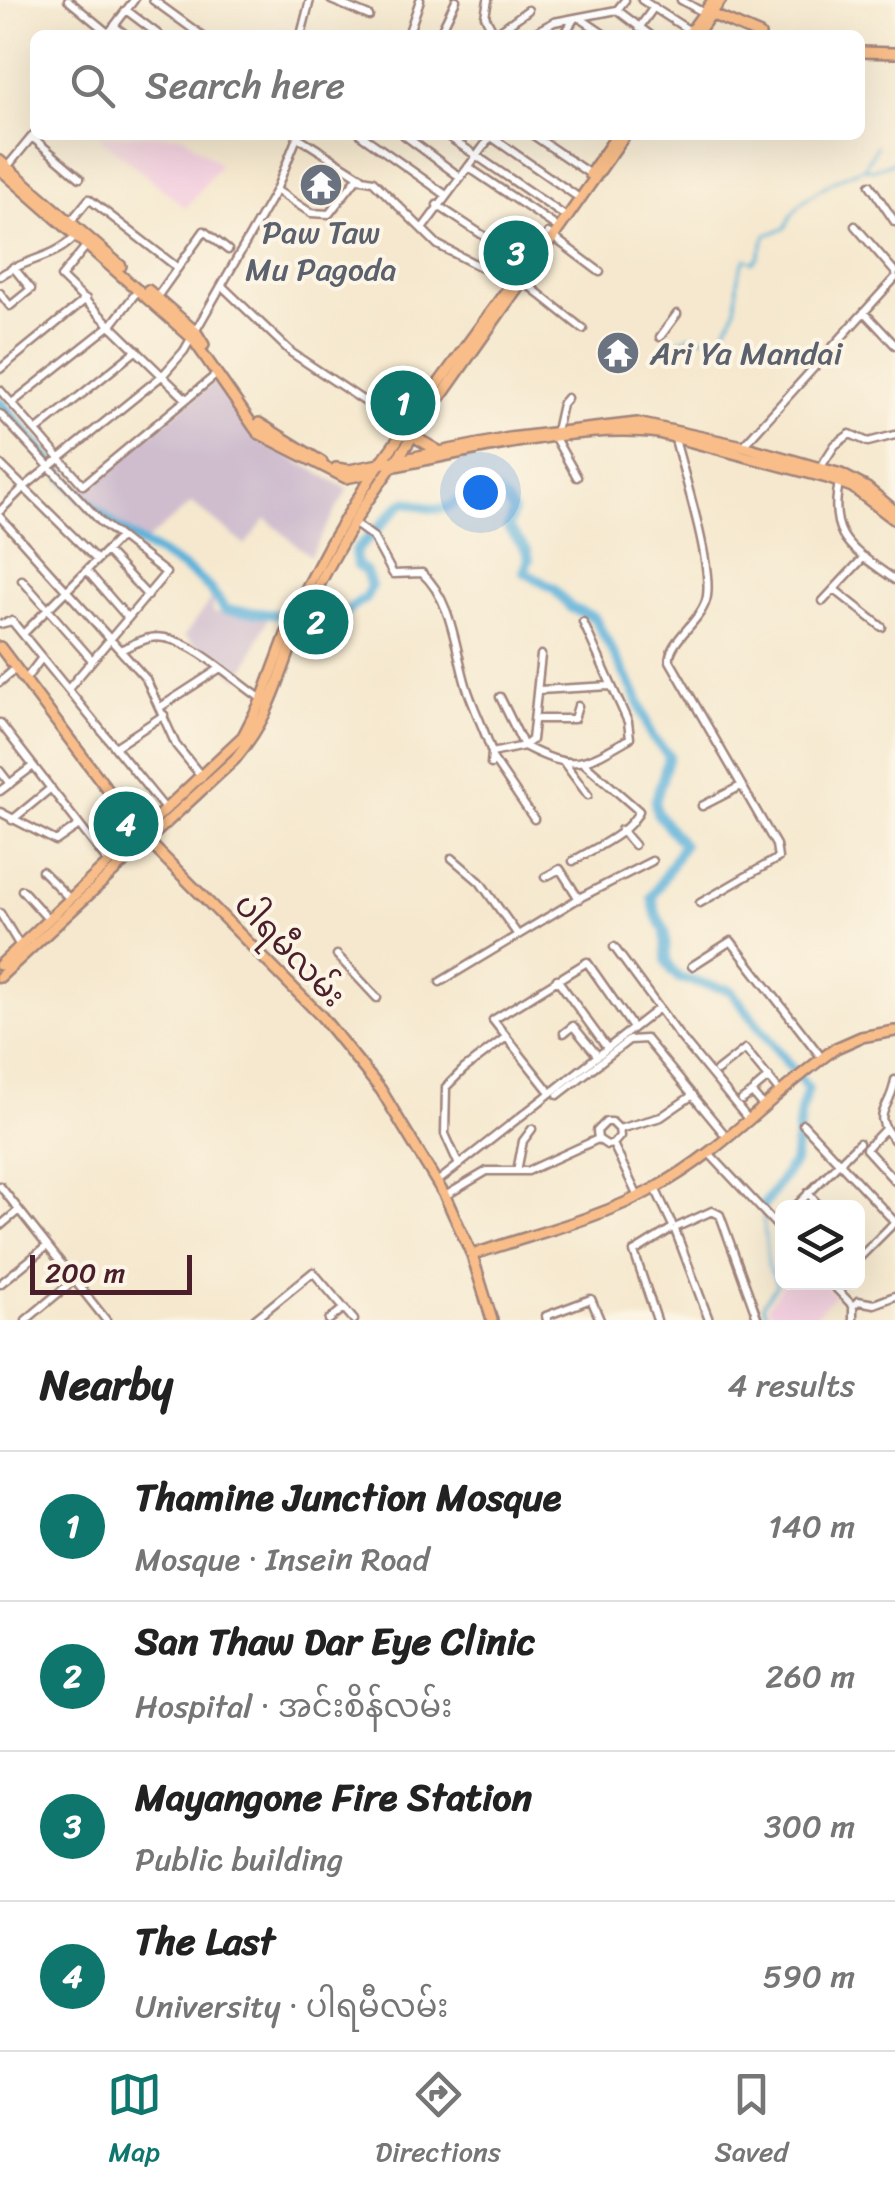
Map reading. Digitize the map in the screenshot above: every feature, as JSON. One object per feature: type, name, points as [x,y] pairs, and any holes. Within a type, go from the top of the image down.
[{"type":"main road","points":[[707,14],[712,0]]},
{"type":"main road","points":[[694,30],[721,0]]},
{"type":"main road","points":[[707,14],[747,30]]},
{"type":"main road","points":[[865,52],[895,52]]},
{"type":"main road","points":[[299,615],[430,397],[529,266],[612,140]]},
{"type":"main road","points":[[552,231],[621,140]]},
{"type":"main road","points":[[1,167],[71,221],[87,244],[148,293]]},
{"type":"main road","points":[[1,167],[194,335],[262,428],[342,471],[556,435]]},
{"type":"main road","points":[[411,430],[430,410],[517,282]]},
{"type":"main road","points":[[194,335],[258,432],[346,478],[358,499]]},
{"type":"main road","points":[[411,430],[436,450]]},
{"type":"main road","points":[[346,478],[436,450],[622,430],[673,433],[820,468],[862,493],[895,520]]},
{"type":"main road","points":[[743,450],[867,488],[895,511]]},
{"type":"main road","points":[[0,964],[23,949],[242,750],[264,720],[294,627],[330,544],[374,472]]},
{"type":"main road","name":"ပါရမီလမ်း","points":[[0,647],[144,837],[322,1017],[381,1090],[445,1196],[472,1255],[492,1320]]},
{"type":"main road","points":[[0,977],[48,919],[144,837],[166,810],[243,736],[273,685]]},
{"type":"main road","points":[[472,1255],[655,1188],[707,1152],[822,1058],[861,1038],[895,1030]]},
{"type":"street","points":[[68,0],[107,30]]},
{"type":"street","points":[[111,30],[134,0]]},
{"type":"street","points":[[153,0],[194,30]]},
{"type":"street","points":[[302,30],[310,0]]},
{"type":"street","points":[[331,0],[369,16]]},
{"type":"street","points":[[410,30],[420,0]]},
{"type":"street","points":[[441,30],[456,0]]},
{"type":"street","points":[[488,0],[486,16],[493,30]]},
{"type":"street","points":[[539,30],[554,22],[617,10],[624,0]]},
{"type":"street","points":[[642,0],[685,30]]},
{"type":"street","points":[[680,0],[707,14]]},
{"type":"street","points":[[639,28],[654,8]]},
{"type":"street","points":[[126,10],[152,30]]},
{"type":"street","points":[[500,30],[528,10]]},
{"type":"street","points":[[617,10],[642,30]]},
{"type":"street","points":[[568,30],[577,18]]},
{"type":"street","points":[[577,18],[597,30]]},
{"type":"street","points":[[1,167],[30,138]]},
{"type":"street","points":[[38,140],[80,178]]},
{"type":"street","points":[[202,777],[176,744],[146,680],[0,514],[23,488],[163,375],[194,335],[222,286],[276,190],[296,140]]},
{"type":"street","points":[[304,140],[359,177],[373,181],[438,246],[517,282],[583,330]]},
{"type":"street","points":[[368,140],[446,196]]},
{"type":"street","points":[[411,140],[460,177]]},
{"type":"street","points":[[453,140],[562,214]]},
{"type":"street","points":[[422,228],[488,140]]},
{"type":"street","points":[[497,140],[575,195]]},
{"type":"street","points":[[540,140],[590,174]]},
{"type":"street","points":[[468,167],[600,272]]},
{"type":"street","points":[[276,190],[312,213],[329,214],[359,177]]},
{"type":"street","points":[[870,185],[895,222]]},
{"type":"street","points":[[71,221],[89,199],[178,268]]},
{"type":"street","points":[[437,205],[529,266]]},
{"type":"street","points":[[743,450],[895,275],[856,226]]},
{"type":"street","points":[[12,403],[178,268],[204,231],[228,250]]},
{"type":"street","points":[[0,276],[12,267],[58,250],[79,234]]},
{"type":"street","points":[[87,244],[62,277],[186,399]]},
{"type":"street","points":[[0,294],[10,306],[31,289],[12,267]]},
{"type":"street","points":[[222,286],[292,353],[411,430]]},
{"type":"street","points":[[0,369],[86,299]]},
{"type":"street","points":[[864,312],[895,346]]},
{"type":"street","points":[[660,337],[676,314]]},
{"type":"street","points":[[36,430],[137,350]]},
{"type":"street","points":[[0,390],[83,485],[218,374]]},
{"type":"street","points":[[567,398],[562,404],[556,435],[577,476]]},
{"type":"street","points":[[0,414],[120,537],[166,573],[68,688]]},
{"type":"street","points":[[673,433],[698,531],[707,600],[689,630],[671,648],[670,661],[776,845],[778,858],[700,903]]},
{"type":"street","points":[[820,468],[836,445],[850,434],[868,442],[895,436]]},
{"type":"street","points":[[0,464],[98,560]]},
{"type":"street","points":[[840,478],[834,513],[843,538],[895,580]]},
{"type":"street","points":[[885,502],[895,493]]},
{"type":"street","points":[[354,523],[373,537],[393,574],[422,574],[431,584],[449,618],[467,688],[492,758],[534,819]]},
{"type":"street","points":[[23,634],[120,537]]},
{"type":"street","points":[[106,551],[148,596]]},
{"type":"street","points":[[823,601],[864,557]]},
{"type":"street","points":[[87,570],[127,617]]},
{"type":"street","points":[[22,580],[92,660]]},
{"type":"street","points":[[836,590],[882,627]]},
{"type":"street","points":[[0,624],[11,620],[166,810]]},
{"type":"street","points":[[500,697],[524,746],[564,762],[584,763],[632,735],[583,622]]},
{"type":"street","points":[[120,650],[162,637],[188,645],[262,699]]},
{"type":"street","points":[[492,758],[532,740],[542,655]]},
{"type":"street","points":[[25,680],[41,659]]},
{"type":"street","points":[[0,682],[16,668]]},
{"type":"street","points":[[114,747],[220,669]]},
{"type":"street","points":[[539,690],[610,686]]},
{"type":"street","points":[[536,720],[574,718],[578,706]]},
{"type":"street","points":[[0,723],[4,735],[34,766],[109,863]]},
{"type":"street","points":[[564,762],[588,795]]},
{"type":"street","points":[[573,861],[636,818],[637,807],[584,763]]},
{"type":"street","points":[[0,791],[34,766]]},
{"type":"street","points":[[0,771],[10,784]]},
{"type":"street","points":[[702,806],[741,786]]},
{"type":"street","points":[[12,820],[51,788]]},
{"type":"street","points":[[0,812],[56,841],[79,826]]},
{"type":"street","points":[[621,830],[634,845]]},
{"type":"street","points":[[452,858],[480,882],[518,934]]},
{"type":"street","points":[[440,982],[579,899],[652,862]]},
{"type":"street","points":[[545,878],[560,869],[579,899]]},
{"type":"street","points":[[42,871],[70,900]]},
{"type":"street","points":[[22,890],[48,919]]},
{"type":"street","points":[[0,913],[23,949]]},
{"type":"street","points":[[692,966],[731,941],[822,1058]]},
{"type":"street","points":[[614,947],[748,1119]]},
{"type":"street","points":[[337,956],[378,998]]},
{"type":"street","points":[[549,1092],[493,1020],[587,962],[632,1028]]},
{"type":"street","points":[[557,979],[606,1048]]},
{"type":"street","points":[[437,1182],[660,1008]]},
{"type":"street","points":[[564,1033],[573,1026],[597,1056]]},
{"type":"street","points":[[459,1166],[446,1134],[446,1087],[506,1038]]},
{"type":"street","points":[[558,1095],[629,1040],[646,1039],[726,1136]]},
{"type":"street","points":[[718,1071],[746,1049],[780,1092]]},
{"type":"street","points":[[754,1089],[769,1078]]},
{"type":"street","points":[[895,1080],[892,1096],[880,1118],[895,1140]]},
{"type":"street","points":[[742,1100],[752,1093],[762,1106]]},
{"type":"street","points":[[619,1129],[661,1117],[694,1095]]},
{"type":"street","points":[[606,1122],[619,1129],[620,1136],[613,1144],[598,1139],[597,1131],[606,1122]]},
{"type":"street","points":[[803,1124],[895,1222],[865,1249]]},
{"type":"street","points":[[517,1171],[523,1142],[532,1130]]},
{"type":"street","points":[[885,1130],[866,1149],[895,1181]]},
{"type":"street","points":[[445,1196],[487,1171],[517,1171],[551,1163],[598,1139]]},
{"type":"street","points":[[801,1200],[859,1143]]},
{"type":"street","points":[[613,1144],[638,1196]]},
{"type":"street","points":[[707,1152],[775,1219]]},
{"type":"street","points":[[0,1186],[101,1318]]},
{"type":"street","points":[[655,1188],[709,1320]]},
{"type":"street","points":[[808,1193],[814,1200]]},
{"type":"street","points":[[0,1226],[18,1210]]},
{"type":"street","points":[[657,1320],[634,1252],[674,1227],[712,1211],[720,1214],[758,1320]]},
{"type":"street","points":[[0,1284],[47,1246]]},
{"type":"street","points":[[254,1320],[313,1272],[354,1320]]},
{"type":"street","points":[[26,1320],[74,1280]]},
{"type":"street","points":[[838,1290],[853,1306],[853,1320]]},
{"type":"street","points":[[853,1306],[858,1301],[874,1304],[895,1296]]},
{"type":"street","points":[[547,1320],[546,1316],[591,1299],[600,1320]]},
{"type":"street","points":[[329,1320],[344,1308]]},
{"type":"shaded area","points":[[102,140],[188,140],[220,165],[186,208]]},
{"type":"shaded area","points":[[215,380],[253,437],[348,489],[310,556],[266,519],[245,545],[192,503],[145,542],[118,524],[81,490]]},
{"type":"shaded area","points":[[214,596],[213,612],[268,618],[240,680],[184,636]]},
{"type":"shaded area","points":[[779,1290],[830,1290],[835,1295],[811,1320],[779,1320],[767,1306]]},
{"type":"waterway","points":[[671,345],[690,335],[720,335],[734,313],[738,276],[746,258],[753,262],[766,235],[786,227],[808,198],[864,168],[877,146]]},
{"type":"waterway","points":[[864,168],[872,170],[895,162]]},
{"type":"waterway","points":[[0,402],[100,513],[203,582],[225,610],[281,615],[325,633],[335,630],[347,612],[365,599],[371,586],[366,572],[357,565],[355,552],[400,505],[406,502],[434,509],[448,507],[480,488],[500,496],[513,511],[508,528],[527,551],[529,559],[524,572],[554,589],[571,608],[594,617],[636,695],[652,737],[669,756],[655,802],[657,813],[683,845],[652,897],[665,931],[666,960],[679,978],[730,990],[808,1089],[794,1162],[763,1206]]},
{"type":"waterway","points":[[763,1214],[768,1266],[777,1285],[763,1304],[776,1320]]},
{"type":"place","name":"Paw Taw Mu Pagoda","points":[[321,185]]},
{"type":"place","name":"Mayangone Fire Station","points":[[516,253]]},
{"type":"place","name":"Ari Ya Mandai","points":[[618,353]]},
{"type":"place","name":"Thamine Junction Mosque","points":[[403,403]]},
{"type":"place","name":"San Thaw Dar Eye Clinic","points":[[316,622]]},
{"type":"place","name":"The Last","points":[[126,824]]}]
